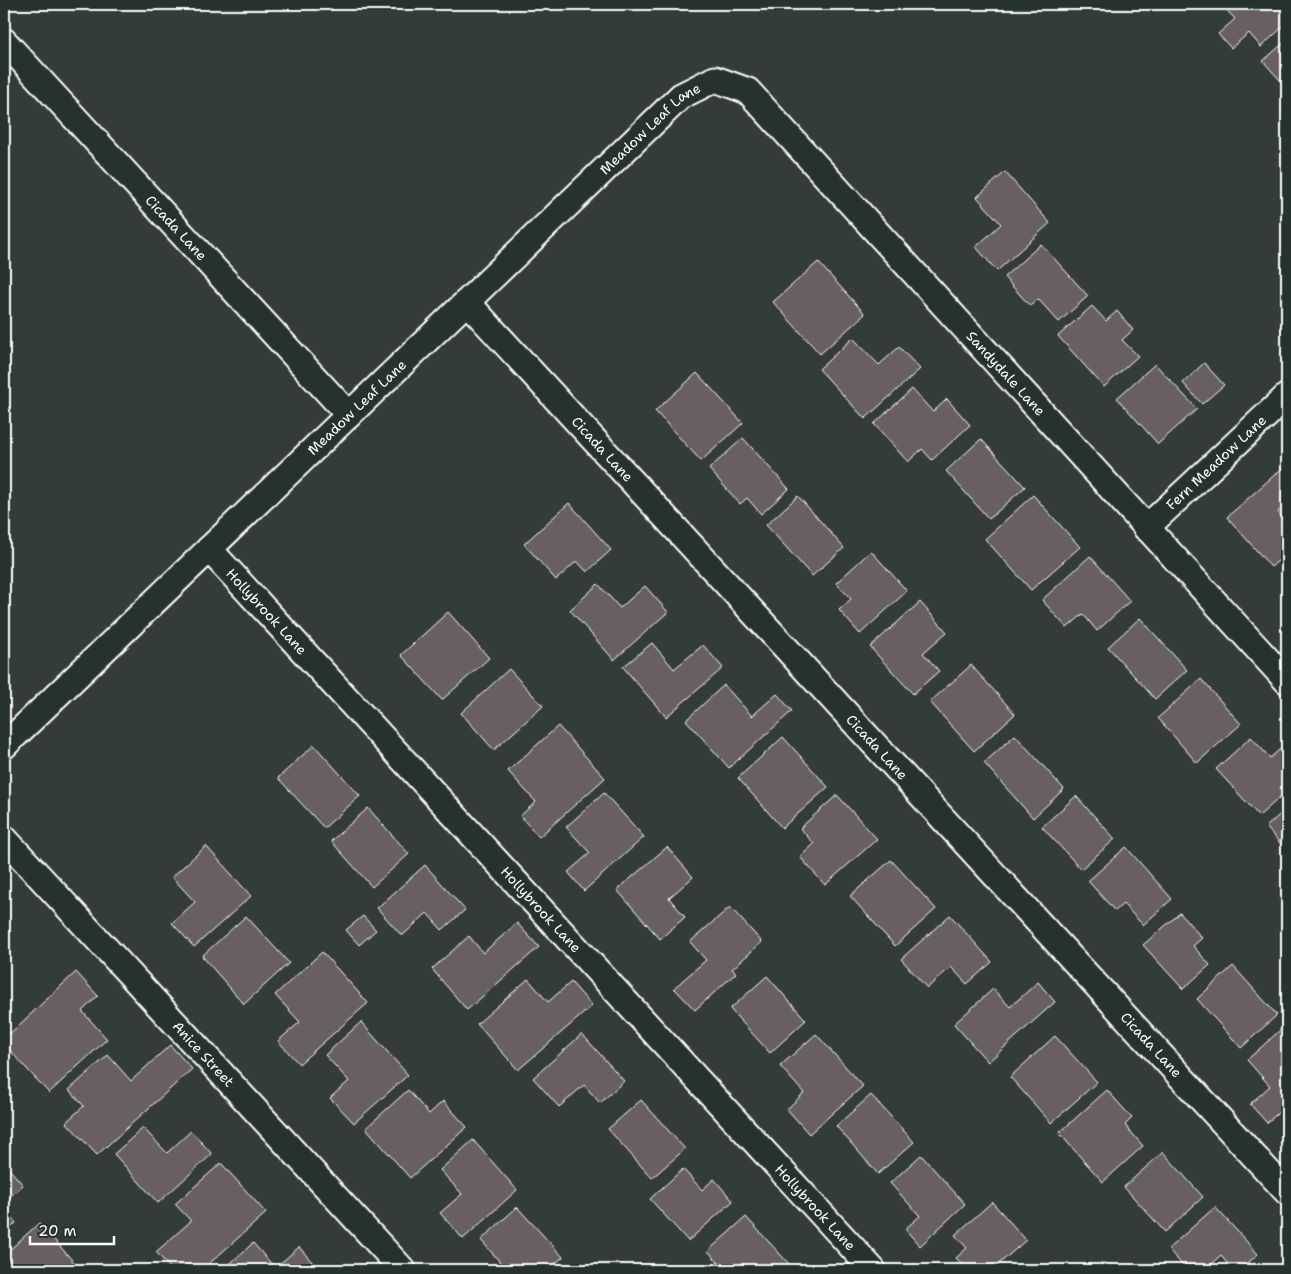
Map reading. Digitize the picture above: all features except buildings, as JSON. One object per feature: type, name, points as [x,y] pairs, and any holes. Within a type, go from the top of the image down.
[{"type":"street","name":"Cicada Lane","points":[[4,40],[350,414]]},
{"type":"street","name":"Meadow Leaf Lane","points":[[4,746],[681,96],[715,79]]},
{"type":"street","name":"Sandydale Lane","points":[[715,79],[748,91],[1287,681]]},
{"type":"street","name":"Cicada Lane","points":[[467,302],[1287,1192]]},
{"type":"street","name":"Fern Meadow Lane","points":[[1146,528],[1287,396]]},
{"type":"street","name":"Hollybrook Lane","points":[[209,549],[873,1270]]},
{"type":"street","name":"Anice Street","points":[[4,838],[403,1270]]}]
